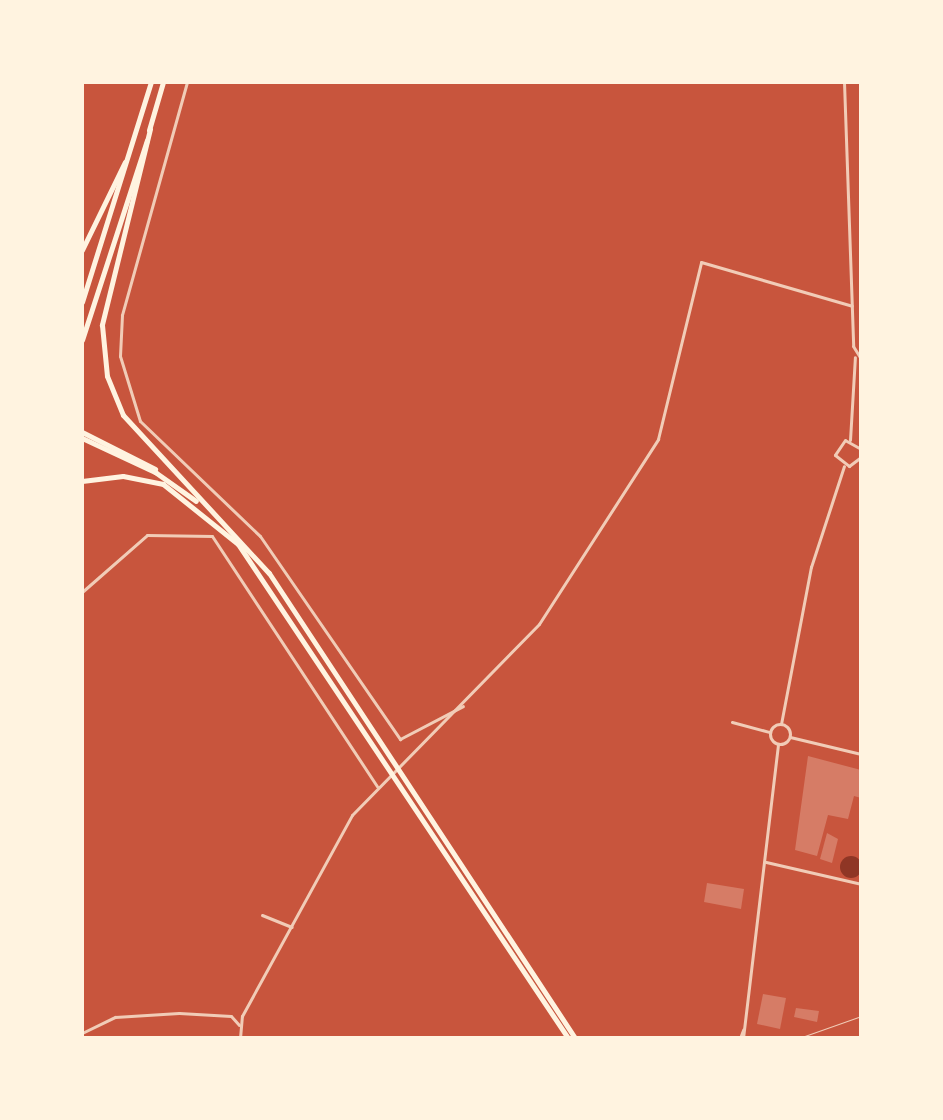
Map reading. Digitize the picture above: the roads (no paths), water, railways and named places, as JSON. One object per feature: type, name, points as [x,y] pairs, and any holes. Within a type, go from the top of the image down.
[{"type":"highway","points":[[82,302],[151,82]]},
{"type":"highway","points":[[163,82],[104,312],[105,364],[131,428],[269,573],[575,1038]]},
{"type":"highway","points":[[82,340],[150,129]]},
{"type":"highway","points":[[82,250],[128,157]]},
{"type":"highway","points":[[82,432],[138,457],[199,499]]},
{"type":"highway","points":[[82,438],[155,472],[202,509],[264,576],[568,1038]]},
{"type":"highway","points":[[82,481],[148,479],[202,509]]},
{"type":"street","points":[[187,82],[122,315],[120,356],[140,421],[260,536],[400,739],[467,705]]},
{"type":"street","points":[[844,82],[856,356],[850,440]]},
{"type":"street","points":[[240,1038],[239,1025],[352,815],[377,787],[467,705],[539,624],[658,439],[701,262],[852,306]]},
{"type":"street","points":[[856,356],[861,359]]},
{"type":"street","points":[[850,440],[861,449]]},
{"type":"street","points":[[844,466],[836,450],[850,440]]},
{"type":"street","points":[[770,732],[781,724],[811,567],[844,466],[861,457]]},
{"type":"street","points":[[82,592],[147,535],[212,536],[377,787]]},
{"type":"street","points":[[732,722],[770,732],[778,744],[766,862],[742,1038]]},
{"type":"street","points":[[781,724],[790,737],[861,754]]},
{"type":"street","points":[[778,744],[790,737]]},
{"type":"street","points":[[766,862],[861,884]]},
{"type":"street","points":[[262,915],[292,927]]},
{"type":"street","points":[[82,1033],[115,1017],[179,1013],[231,1016],[239,1025]]},
{"type":"lane","points":[[799,1038],[861,1016]]}]
